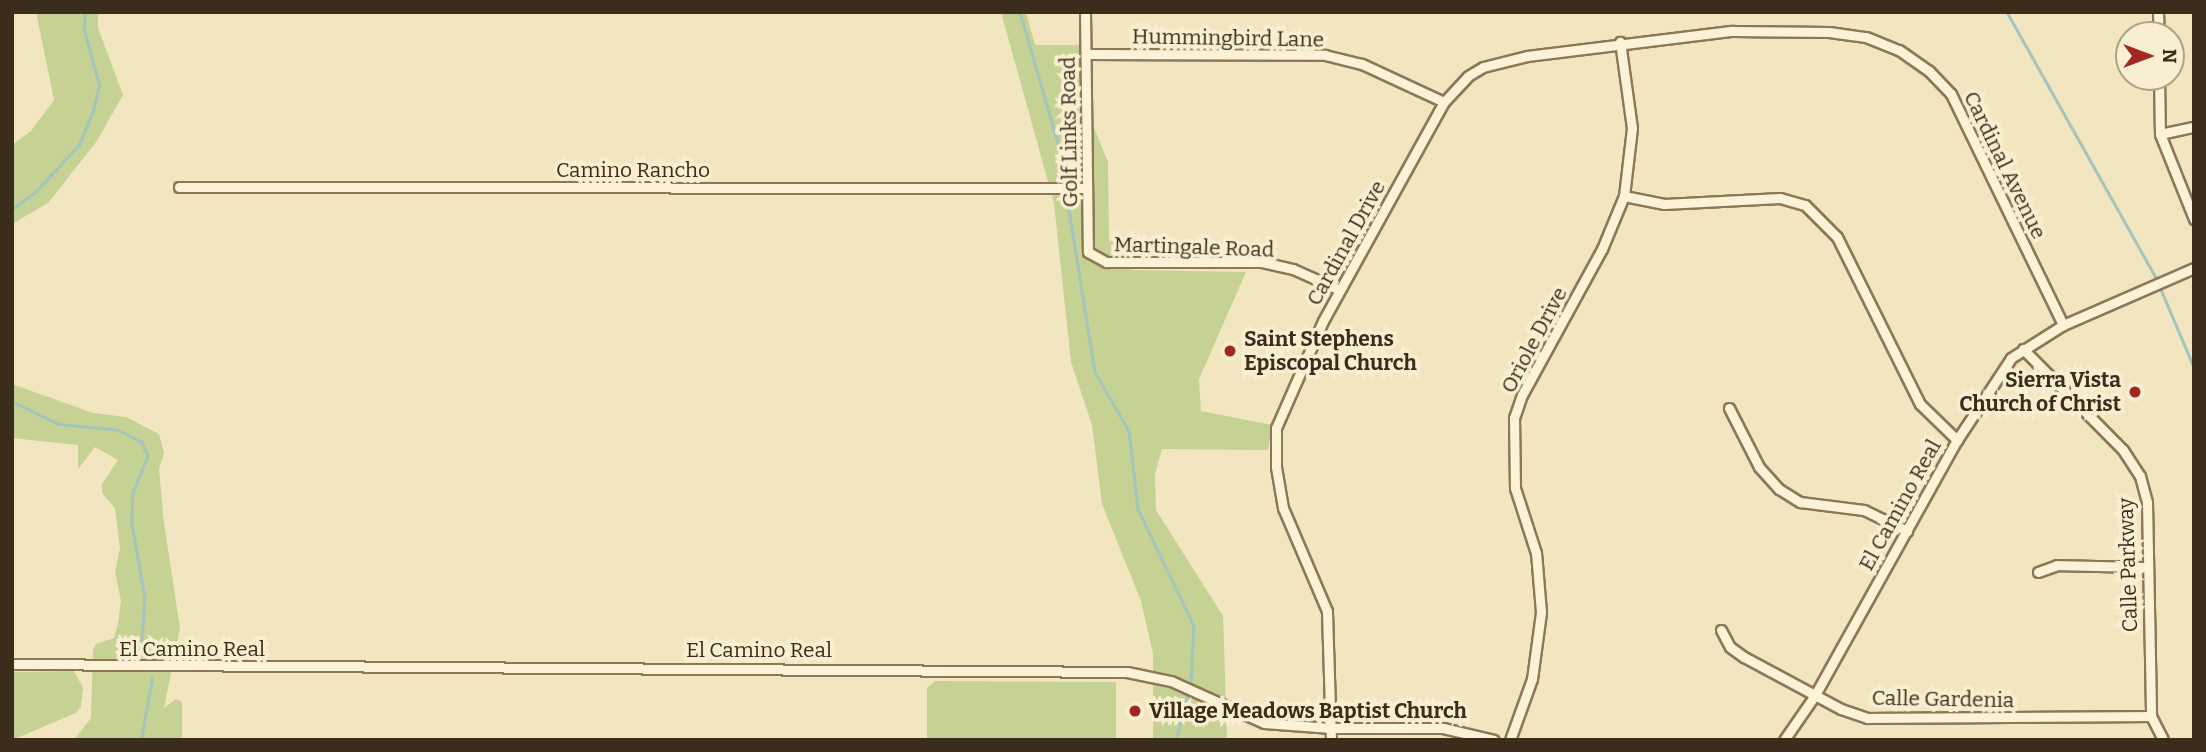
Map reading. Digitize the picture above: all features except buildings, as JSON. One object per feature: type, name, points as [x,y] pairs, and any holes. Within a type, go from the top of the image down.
[{"type":"street","name":"Golf Links Road","points":[[1085,12],[1088,252]]},
{"type":"street","name":"Cardinal Avenue","points":[[1444,102],[1468,76],[1483,67],[1620,43],[1732,31],[1829,32],[1866,37],[1899,50],[1929,71],[1951,94],[2063,325]]},
{"type":"street","name":"Oriole Drive","points":[[1510,740],[1532,679],[1541,612],[1536,553],[1514,477],[1514,418],[1522,395],[1602,249],[1624,196],[1632,128],[1620,43]]},
{"type":"street","name":"Hummingbird Lane","points":[[1086,54],[1325,55],[1362,64],[1444,102]]},
{"type":"street","points":[[2159,91],[2160,134],[2194,219]]},
{"type":"street","name":"Cardinal Drive","points":[[1331,740],[1327,611],[1283,508],[1275,452],[1281,409],[1340,290],[1444,102]]},
{"type":"street","points":[[2160,134],[2194,127]]},
{"type":"street","name":"Camino Rancho","points":[[179,187],[1086,188]]},
{"type":"street","points":[[1624,196],[1664,204],[1780,198],[1805,205],[1838,237],[1920,404],[1957,440]]},
{"type":"street","name":"Martingale Road","points":[[1088,252],[1106,262],[1262,262],[1293,268],[1340,290]]},
{"type":"street","name":"El Camino Real","points":[[1784,740],[1815,695],[1957,440],[1999,372],[2023,349],[2063,325],[2194,268]]},
{"type":"street","name":"Calle Parkway","points":[[2023,349],[2123,450],[2140,476],[2147,502],[2151,716],[2163,740]]},
{"type":"street","points":[[1729,408],[1759,467],[1779,489],[1800,502],[1864,510],[1907,531]]},
{"type":"street","points":[[2038,572],[2057,565],[2148,566]]},
{"type":"street","name":"Calle Gardenia","points":[[1721,630],[1730,647],[1744,657],[1815,695],[1867,718],[2151,716]]},
{"type":"street","name":"El Camino Real","points":[[12,664],[1127,672],[1186,689],[1264,723],[1331,728],[1443,728],[1494,740]]},
{"type":"green space","points":[[36,12],[98,12],[98,28],[123,95],[97,141],[48,203],[12,224],[12,145],[31,131],[54,100]]},
{"type":"green space","points":[[1001,12],[1026,12],[1035,45],[1081,45],[1090,118],[1108,162],[1109,241],[1129,242],[1131,270],[1246,272],[1199,379],[1201,411],[1272,425],[1268,450],[1162,449],[1155,474],[1156,510],[1223,616],[1227,740],[1153,740],[1153,653],[1141,601],[1102,504],[1092,425],[1071,362],[1054,203]]},
{"type":"green space","points":[[12,384],[93,413],[126,417],[159,434],[164,453],[159,469],[164,523],[180,628],[164,708],[176,699],[182,702],[182,740],[74,740],[91,718],[93,650],[96,644],[114,638],[118,623],[121,601],[115,571],[120,548],[115,508],[102,493],[102,484],[118,460],[95,447],[78,469],[78,445],[12,438]]},
{"type":"green space","points":[[74,671],[83,688],[81,707],[76,713],[12,740],[12,672]]},
{"type":"green space","points":[[935,681],[1116,682],[1116,740],[927,740],[927,688]]},
{"type":"waterway","points":[[12,209],[33,194],[79,145],[93,111],[99,85],[84,30],[85,12]]},
{"type":"waterway","points":[[1020,12],[1058,143],[1065,185]]},
{"type":"waterway","points":[[2007,12],[2158,281]]},
{"type":"waterway","points":[[1066,191],[1095,372],[1129,431],[1138,509],[1194,626],[1191,683],[1176,740]]},
{"type":"waterway","points":[[2160,287],[2194,367]]},
{"type":"waterway","points":[[12,401],[59,424],[119,430],[141,441],[148,456],[133,493],[132,524],[145,598],[142,640],[148,652]]},
{"type":"waterway","points":[[141,740],[152,678]]},
{"type":"place","name":"Saint Stephens Episcopal Church","points":[[1230,351]]},
{"type":"place","name":"Sierra Vista Church of Christ","points":[[2135,392]]},
{"type":"place","name":"Village Meadows Baptist Church","points":[[1135,711]]}]
